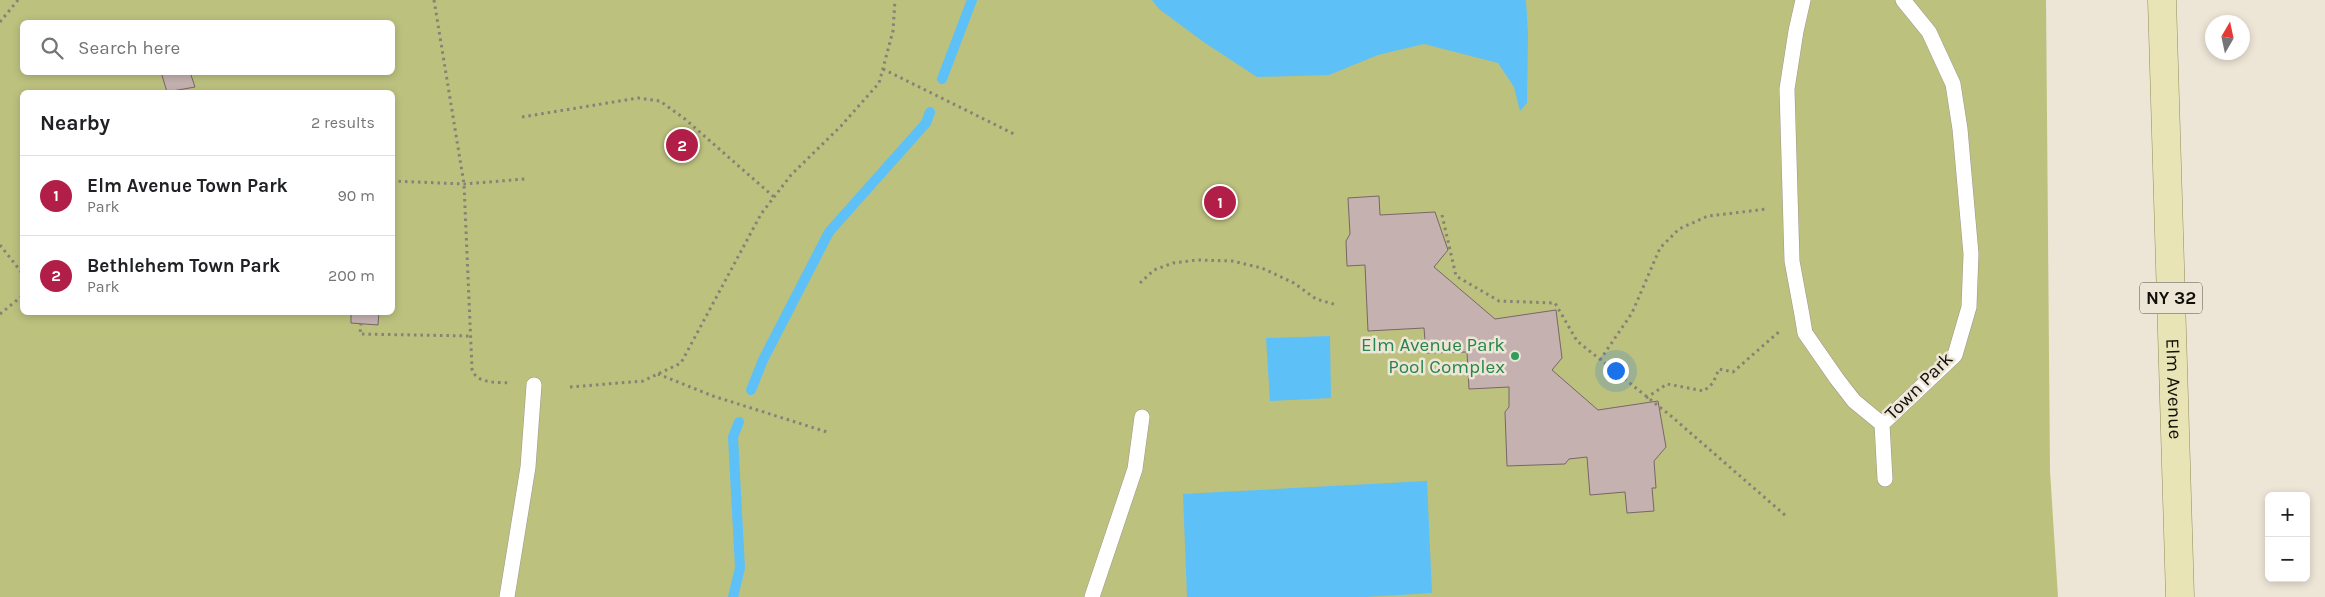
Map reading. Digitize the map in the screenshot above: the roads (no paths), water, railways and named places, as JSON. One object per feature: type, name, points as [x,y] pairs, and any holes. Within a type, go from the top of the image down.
[{"type":"main road","name":"Elm Avenue","points":[[2162,0],[2180,597]]},
{"type":"lane","name":"Town Park","points":[[1803,0],[1787,89],[1792,261],[1805,333],[1854,401],[1882,424],[1955,355],[1969,307],[1971,254],[1960,129],[1953,84],[1929,32],[1903,0]]},
{"type":"lane","points":[[507,597],[528,467],[534,385]]},
{"type":"lane","points":[[1092,597],[1135,469],[1142,417]]},
{"type":"lane","points":[[1882,424],[1885,479]]},
{"type":"water","points":[[1152,0],[1526,0],[1528,34],[1527,103],[1520,111],[1514,87],[1498,63],[1424,44],[1378,55],[1329,75],[1257,77],[1205,43],[1159,9]]},
{"type":"water","points":[[1330,336],[1331,398],[1270,401],[1266,338]]},
{"type":"water","points":[[1427,481],[1432,593],[1366,597],[1187,597],[1183,494]]},
{"type":"waterway","points":[[942,79],[972,0]]},
{"type":"waterway","points":[[751,390],[763,360],[829,232],[926,123],[930,112]]},
{"type":"waterway","points":[[733,597],[740,568],[733,437],[739,422]]},
{"type":"place","name":"Bethlehem Town Park","points":[[682,145]]},
{"type":"place","name":"Elm Avenue Town Park","points":[[1220,202]]},
{"type":"place","name":"Elm Avenue Park Pool Complex","points":[[1515,356]]}]
